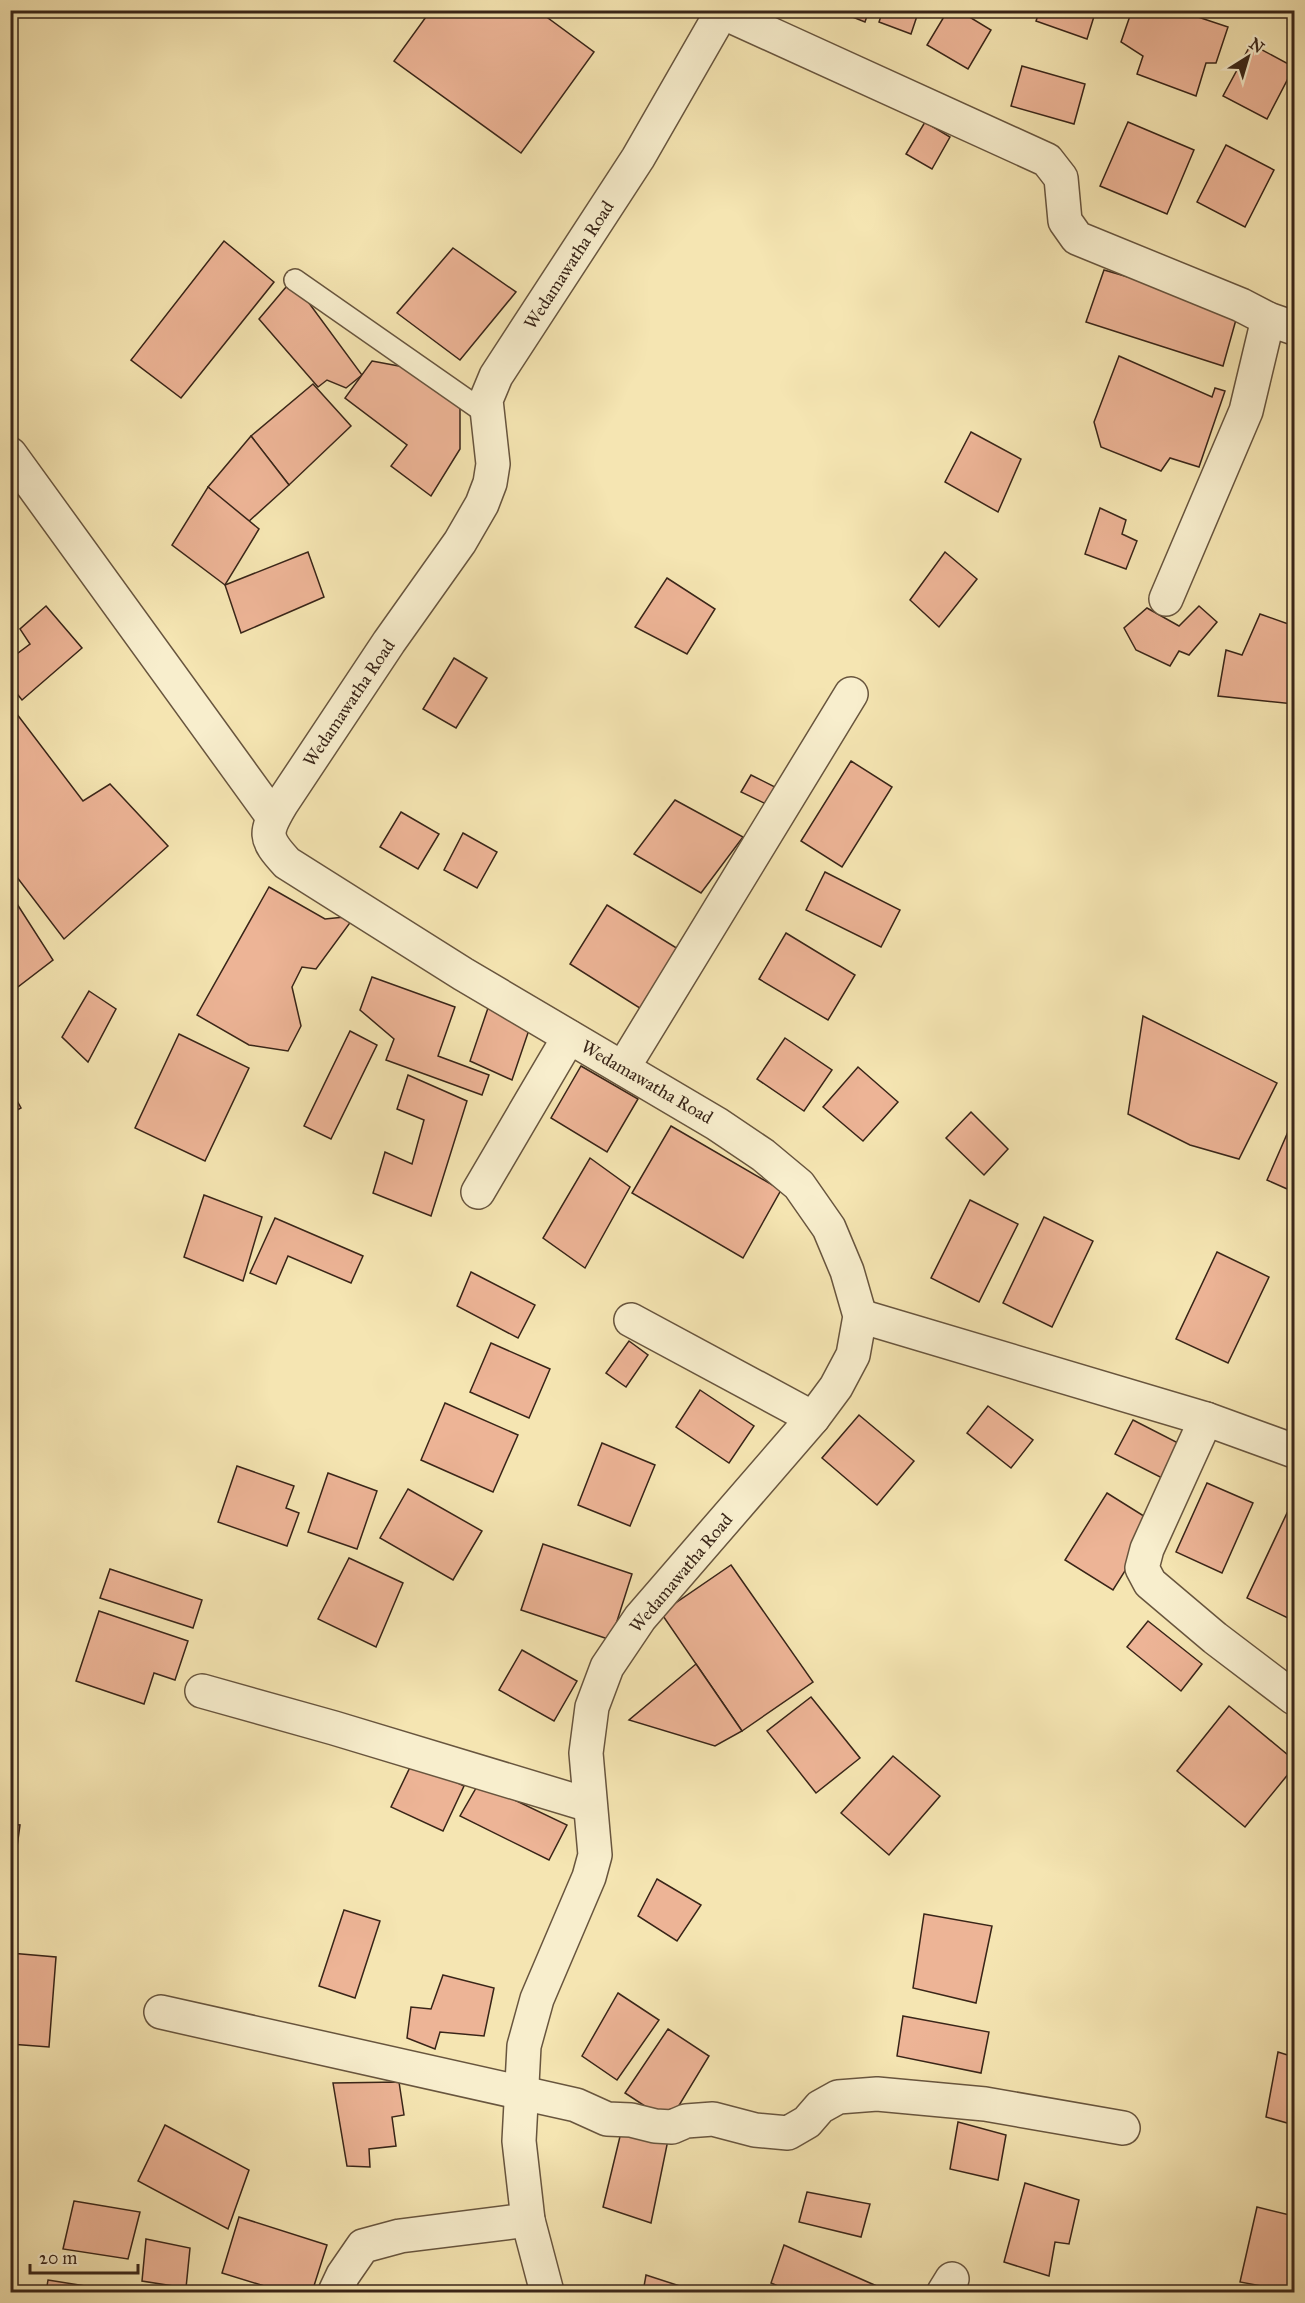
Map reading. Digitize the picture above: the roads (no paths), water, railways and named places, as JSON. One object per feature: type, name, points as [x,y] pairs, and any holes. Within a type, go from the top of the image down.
[{"type":"street","points":[[723,11],[1047,160],[1061,178],[1065,221],[1077,238],[1281,323],[1166,599]]},
{"type":"street","name":"Wedamawatha Road","points":[[547,2292],[528,2220],[519,2141],[524,2046],[537,1999],[589,1877],[595,1855],[586,1753],[592,1707],[607,1667],[640,1618],[813,1418],[836,1387],[853,1354],[860,1316],[847,1271],[829,1227],[799,1185],[763,1155],[717,1124],[463,974],[287,863],[271,845],[268,831],[273,817],[389,642],[460,542],[482,504],[490,483],[493,464],[486,400],[496,376],[638,158],[723,11]]},
{"type":"street","points":[[10,454],[273,817]]},
{"type":"street","points":[[623,1068],[851,694]]},
{"type":"street","points":[[478,1192],[569,1037]]},
{"type":"street","points":[[860,1316],[1206,1419],[1294,1451]]},
{"type":"street","points":[[631,1320],[813,1418]]},
{"type":"street","points":[[1206,1419],[1147,1549],[1142,1568],[1150,1583],[1215,1638],[1294,1698]]},
{"type":"street","points":[[202,1691],[334,1728],[589,1805]]},
{"type":"street","points":[[161,2012],[576,2105],[607,2119],[631,2120],[656,2127],[672,2127],[686,2121],[713,2119],[755,2130],[788,2133],[807,2122],[820,2107],[838,2097],[877,2094],[986,2104],[1124,2128]]},
{"type":"street","points":[[335,2292],[343,2275],[363,2246],[400,2236],[528,2220]]},
{"type":"lane","points":[[295,280],[488,414]]}]
